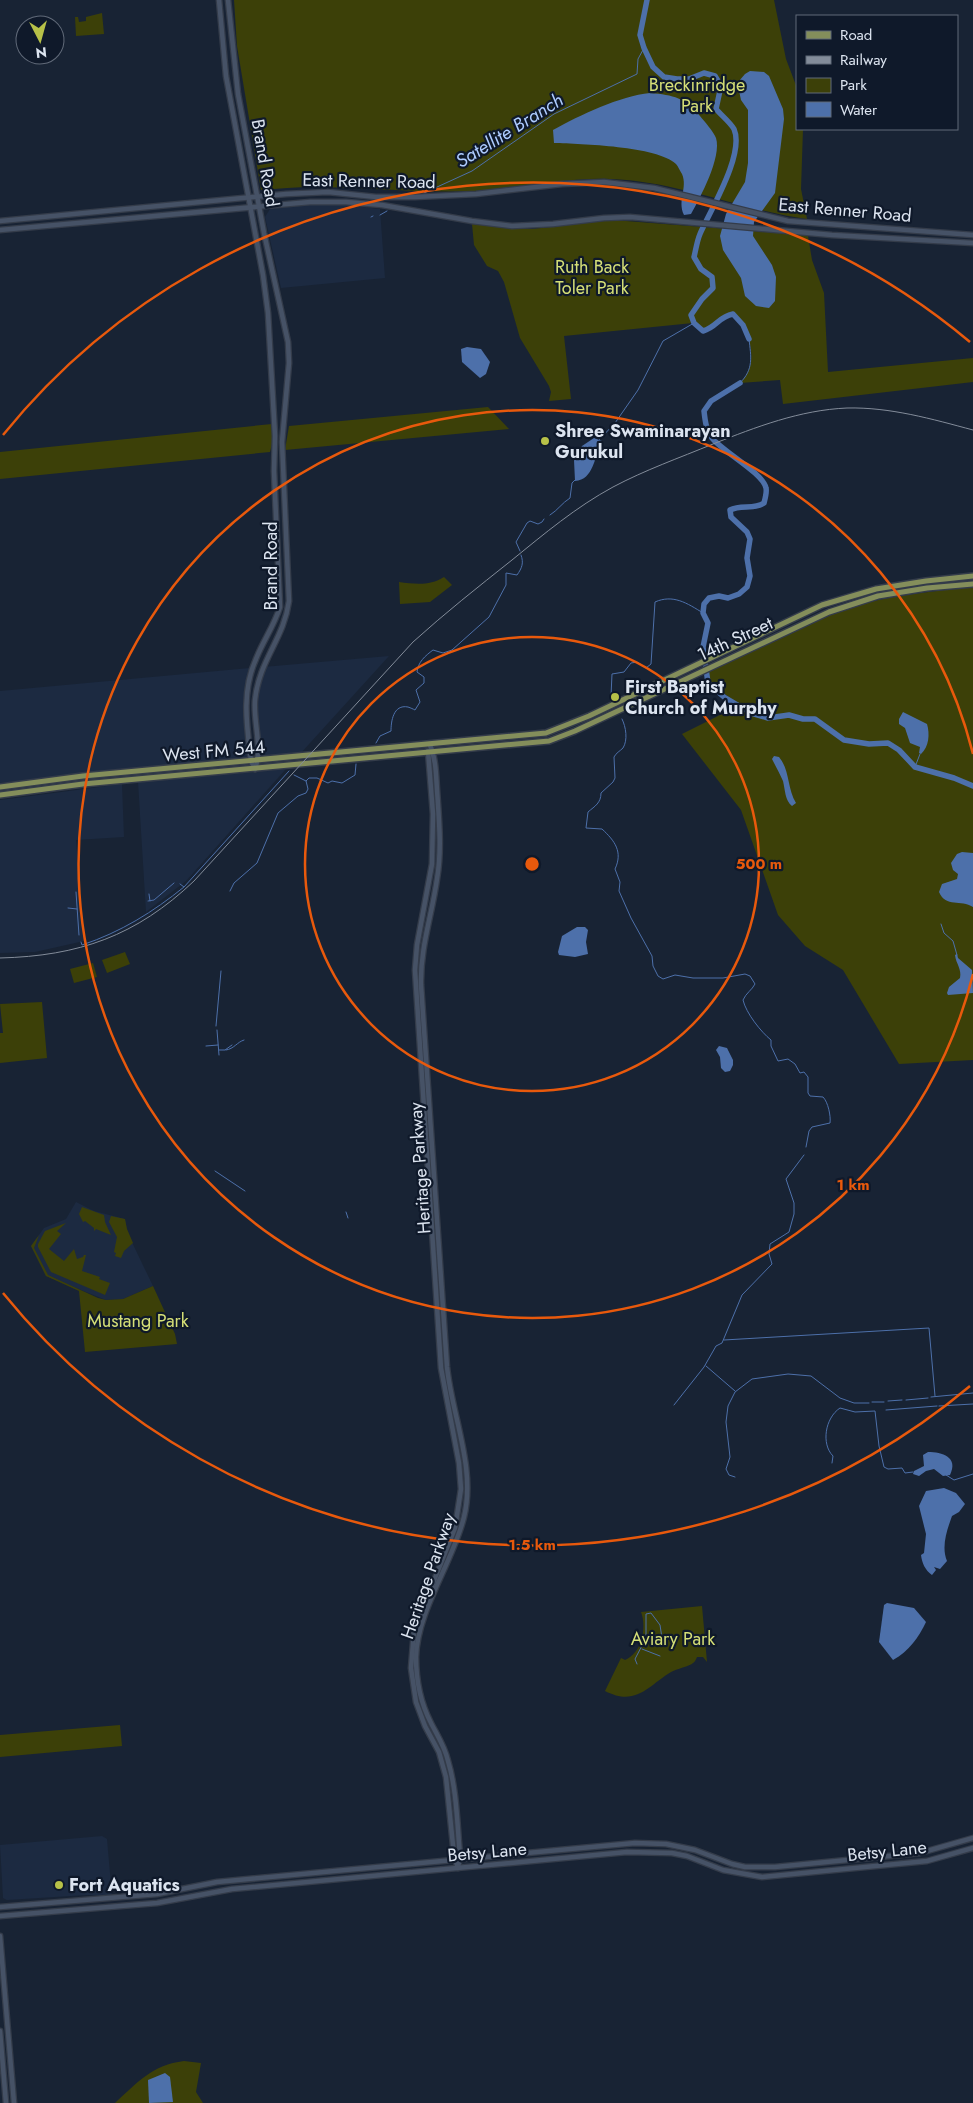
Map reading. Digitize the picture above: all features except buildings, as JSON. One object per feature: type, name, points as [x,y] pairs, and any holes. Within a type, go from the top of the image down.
[{"type":"main road","name":"Brand Road","points":[[219,0],[226,76],[268,314],[280,607],[256,658],[246,694],[246,716],[251,761],[255,769]]},
{"type":"main road","name":"Brand Road","points":[[228,0],[232,48],[241,108],[262,222],[288,342],[289,363],[282,451],[289,595],[284,624],[259,674],[254,716],[258,760],[255,769]]},
{"type":"main road","points":[[222,26],[230,25]]},
{"type":"main road","points":[[232,110],[241,108]]},
{"type":"main road","name":"East Renner Road","points":[[0,221],[308,192],[384,197],[441,196],[591,182],[654,188],[788,221],[973,235]]},
{"type":"main road","name":"East Renner Road","points":[[0,230],[275,204],[346,202],[413,209],[472,221],[512,226],[618,217],[767,230],[973,243]]},
{"type":"main road","points":[[262,222],[264,210],[275,204]]},
{"type":"main road","name":"14th Street","points":[[430,745],[546,733],[589,716],[822,605],[858,593],[926,580],[973,576]]},
{"type":"main road","points":[[926,580],[927,588]]},
{"type":"main road","name":"14th Street","points":[[431,753],[549,741],[575,731],[748,648],[829,612],[860,601],[927,588],[973,584]]},
{"type":"main road","points":[[246,716],[254,716]]},
{"type":"main road","name":"Heritage Parkway","points":[[430,745],[439,866],[423,946],[421,985],[447,1368],[452,1406],[466,1475],[467,1496],[461,1526],[419,1633],[416,1655],[421,1697],[431,1723],[444,1748],[450,1768],[458,1868]]},
{"type":"main road","name":"West FM 544","points":[[0,787],[120,773],[430,745]]},
{"type":"main road","name":"West FM 544","points":[[0,795],[121,781],[431,753]]},
{"type":"main road","points":[[173,768],[174,777]]},
{"type":"main road","points":[[120,773],[121,781]]},
{"type":"main road","points":[[30,783],[30,791]]},
{"type":"main road","name":"Betsy Lane","points":[[0,1906],[170,1892],[217,1882],[654,1842],[696,1850],[732,1864],[746,1867],[775,1867],[933,1850],[973,1838]]},
{"type":"main road","name":"Betsy Lane","points":[[0,1916],[173,1901],[232,1889],[656,1851],[687,1856],[723,1870],[762,1877],[935,1860],[973,1848]]},
{"type":"main road","points":[[933,1850],[935,1860]]},
{"type":"main road","points":[[398,1865],[398,1874]]},
{"type":"main road","points":[[99,1898],[100,1907]]},
{"type":"main road","points":[[47,1902],[47,1911]]},
{"type":"main road","points":[[0,1936],[14,2103]]},
{"type":"main road","points":[[0,2031],[6,2103]]},
{"type":"shaded area","points":[[339,204],[380,209],[385,278],[281,288],[265,217],[270,209],[303,205]]},
{"type":"shaded area","points":[[389,656],[300,754],[260,758],[257,720],[259,685],[263,667]]},
{"type":"shaded area","points":[[250,668],[245,690],[244,710],[248,759],[0,783],[0,691]]},
{"type":"shaded area","points":[[286,769],[186,881],[146,912],[138,782]]},
{"type":"shaded area","points":[[122,784],[124,837],[76,840],[84,941],[35,952],[0,953],[0,800]]},
{"type":"shaded area","points":[[76,1202],[94,1211],[125,1219],[127,1232],[153,1286],[123,1299],[106,1300],[46,1276],[31,1246],[44,1228],[66,1219]]},
{"type":"shaded area","points":[[102,1836],[107,1839],[112,1896],[87,1895],[7,1900],[3,1898],[0,1845]]},
{"type":"green space","name":"Breckinridge Park","points":[[234,0],[774,0],[786,59],[796,85],[796,130],[803,130],[801,189],[807,219],[782,215],[660,185],[610,179],[576,180],[474,191],[314,187],[261,190],[237,46]]},
{"type":"green space","points":[[102,13],[104,34],[76,36],[75,17],[78,17],[79,22],[86,21],[86,17]]},
{"type":"green space","name":"Ruth Back Toler Park","points":[[613,220],[807,235],[812,260],[824,293],[828,372],[973,358],[973,382],[783,404],[780,380],[740,383],[750,366],[751,348],[744,330],[733,314],[724,317],[703,331],[693,323],[564,336],[571,399],[549,401],[551,392],[549,386],[520,338],[504,282],[498,271],[487,266],[474,245],[472,224],[532,229]]},
{"type":"green space","points":[[488,407],[509,429],[285,450],[289,426]]},
{"type":"green space","points":[[272,424],[273,440],[270,452],[0,479],[0,452]]},
{"type":"green space","points":[[444,577],[452,585],[430,602],[400,604],[399,582],[428,583]]},
{"type":"green space","points":[[973,587],[973,1060],[899,1064],[843,970],[805,946],[778,915],[741,810],[682,734],[740,705],[711,684],[708,672],[793,630],[828,615],[861,604],[925,592]]},
{"type":"green space","points":[[125,952],[130,964],[107,973],[102,960]]},
{"type":"green space","points":[[93,963],[97,977],[74,983],[70,969]]},
{"type":"green space","points":[[42,1002],[47,1058],[0,1063],[0,1033],[3,1033],[0,1004]]},
{"type":"green space","points":[[82,1207],[104,1215],[111,1235],[96,1229],[94,1231],[94,1228],[85,1221],[83,1222],[79,1214]]},
{"type":"green space","points":[[111,1216],[125,1219],[133,1243],[124,1251],[121,1258],[115,1256],[116,1253],[114,1252],[117,1237],[109,1222]]},
{"type":"green space","points":[[66,1223],[57,1231],[61,1234],[49,1249],[64,1261],[74,1249],[77,1259],[86,1255],[82,1271],[100,1277],[99,1279],[110,1283],[105,1295],[51,1272],[38,1244],[45,1231]]},
{"type":"green space","name":"Mustang Park","points":[[39,1235],[34,1248],[48,1275],[98,1298],[106,1300],[123,1299],[153,1286],[175,1334],[177,1344],[85,1352],[79,1291],[46,1276],[31,1246]]},
{"type":"green space","name":"Aviary Park","points":[[702,1606],[707,1662],[703,1657],[697,1657],[691,1664],[671,1672],[641,1693],[633,1696],[625,1697],[605,1691],[621,1658],[625,1660],[631,1657],[639,1646],[643,1632],[641,1612]]},
{"type":"green space","points":[[120,1725],[122,1746],[0,1757],[0,1735]]},
{"type":"green space","points":[[184,2061],[201,2063],[196,2092],[203,2103],[115,2103],[154,2071],[163,2066]]},
{"type":"water","points":[[750,71],[764,72],[769,76],[783,109],[784,119],[775,193],[754,222],[753,236],[772,265],[776,277],[775,301],[769,308],[756,306],[745,296],[741,278],[723,250],[720,236],[726,214],[745,182],[748,163],[748,110],[741,100],[738,86],[739,81]]},
{"type":"water","points":[[650,93],[672,96],[684,101],[700,116],[716,138],[716,156],[713,166],[691,214],[684,215],[682,210],[684,179],[682,174],[676,164],[666,158],[653,153],[618,147],[554,143],[553,130],[564,124],[613,102]]},
{"type":"water","points":[[467,347],[481,349],[490,362],[486,374],[480,378],[462,362],[461,349]]},
{"type":"water","points":[[594,438],[602,441],[602,443],[593,467],[581,480],[575,481],[574,460],[582,446]]},
{"type":"water","points":[[903,712],[927,724],[928,740],[926,748],[921,754],[919,753],[920,747],[910,743],[905,728],[899,724],[899,719]]},
{"type":"water","points":[[774,756],[779,757],[783,762],[796,803],[792,806],[788,801],[783,781],[772,759]]},
{"type":"water","points":[[962,852],[973,853],[973,907],[950,902],[942,897],[939,892],[942,884],[957,879],[958,874],[953,870],[951,863],[957,854]]},
{"type":"water","points":[[577,927],[585,927],[588,930],[586,942],[588,954],[575,957],[559,955],[562,936]]},
{"type":"water","points":[[957,954],[958,958],[972,970],[973,993],[948,995],[947,993],[949,987],[960,978],[955,955]]},
{"type":"water","points":[[719,1046],[727,1048],[733,1060],[730,1071],[725,1072],[721,1068],[720,1057],[716,1050]]},
{"type":"water","points":[[928,1452],[939,1453],[951,1460],[952,1469],[950,1475],[943,1476],[934,1469],[926,1471],[919,1476],[913,1474],[914,1471],[924,1466],[923,1455]]},
{"type":"water","points":[[944,1488],[956,1493],[965,1504],[959,1512],[952,1516],[948,1527],[945,1538],[945,1556],[947,1561],[940,1569],[934,1567],[936,1570],[932,1575],[926,1569],[921,1558],[921,1555],[924,1553],[926,1534],[919,1506],[926,1491]]},
{"type":"water","points":[[887,1603],[914,1608],[926,1622],[913,1643],[893,1660],[879,1642],[884,1605]]},
{"type":"water","points":[[165,2073],[170,2077],[173,2102],[149,2103],[148,2080]]},
{"type":"waterway","points":[[647,0],[640,35],[653,67],[664,77],[677,79],[689,79],[704,73],[715,76],[721,86],[716,109],[734,129],[736,140],[731,167],[700,234],[694,257],[701,269],[712,277],[713,288],[702,299],[691,315],[694,323],[703,331],[724,317],[733,314],[743,325],[749,339]]},
{"type":"waterway","name":"Satellite Branch","points":[[424,193],[472,171],[554,114],[637,74],[638,59],[644,48]]},
{"type":"waterway","name":"Satellite Branch","points":[[380,215],[387,211]]},
{"type":"waterway","points":[[599,440],[615,423],[638,390],[663,341],[694,323]]},
{"type":"waterway","points":[[740,383],[750,368],[749,339]]},
{"type":"waterway","points":[[740,383],[711,401],[704,411],[706,425],[710,435],[717,444],[758,476],[766,488],[766,493],[764,503],[760,505],[738,507],[730,510],[731,517],[747,532],[750,539],[747,558],[750,576],[747,587],[739,594],[728,598],[719,596],[709,598],[704,604],[703,613],[708,623],[703,647],[708,683],[724,697],[751,713],[768,718],[789,715],[803,719],[815,719],[844,740],[869,744],[888,743],[899,750],[915,767],[954,778],[973,786]]},
{"type":"waterway","points":[[550,515],[570,498],[572,483],[575,480]]},
{"type":"waterway","points":[[520,551],[516,542],[527,523],[530,521],[538,524],[544,519]]},
{"type":"waterway","points":[[376,743],[380,736],[391,731],[392,719],[399,708],[408,707],[415,710],[420,702],[416,690],[424,683],[424,677],[417,672],[422,660],[433,650],[443,653],[452,650],[489,617],[506,585],[506,573],[517,575],[520,570],[522,563],[521,555]]},
{"type":"waterway","points":[[611,696],[612,674],[624,672],[631,663],[637,662],[646,668],[651,664],[655,602],[674,599],[686,603],[703,613]]},
{"type":"waterway","points":[[622,719],[626,741],[623,748],[614,757],[615,778],[601,793],[597,804],[588,812],[586,828],[602,829],[614,842],[618,852],[615,869],[620,882],[619,891],[631,918],[652,956],[653,966],[658,976],[663,979],[675,975],[693,978],[723,978],[745,974],[750,976],[755,984],[743,1000],[751,1016],[771,1040],[771,1046],[778,1061],[788,1059],[795,1064],[800,1073],[804,1072],[808,1077],[808,1093],[810,1096],[823,1097],[828,1106],[830,1123],[812,1127],[809,1131],[806,1147]]},
{"type":"waterway","points":[[915,767],[920,754]]},
{"type":"waterway","points":[[230,891],[234,883],[257,863],[278,813],[298,796],[306,793],[308,789],[306,781],[309,778],[317,778],[328,783],[332,781],[342,783],[355,775],[356,764]]},
{"type":"waterway","points":[[180,884],[184,887],[289,771]]},
{"type":"waterway","points":[[294,775],[306,781]]},
{"type":"waterway","points":[[148,901],[154,900],[174,883]]},
{"type":"waterway","points":[[81,942],[82,945],[123,928],[160,905],[184,887]]},
{"type":"waterway","points":[[76,892],[79,935]]},
{"type":"waterway","points":[[149,894],[150,901]]},
{"type":"waterway","points":[[68,908],[77,909]]},
{"type":"waterway","points":[[941,924],[944,933],[953,941],[957,955]]},
{"type":"waterway","points":[[216,1026],[221,971]]},
{"type":"waterway","points":[[217,1030],[219,1055]]},
{"type":"waterway","points":[[226,1050],[244,1040]]},
{"type":"waterway","points":[[206,1046],[218,1045]]},
{"type":"waterway","points":[[219,1050],[225,1050],[232,1045]]},
{"type":"waterway","points":[[674,1405],[704,1367],[716,1346],[722,1343],[742,1295],[772,1264],[769,1254],[770,1244],[789,1232],[794,1214],[794,1203],[786,1179],[804,1155]]},
{"type":"waterway","points":[[215,1171],[245,1191]]},
{"type":"waterway","points":[[346,1212],[348,1218]]},
{"type":"waterway","points":[[724,1340],[929,1328],[935,1396]]},
{"type":"waterway","points":[[706,1366],[735,1391]]},
{"type":"waterway","points":[[735,1477],[729,1475],[726,1469],[730,1457],[726,1422],[728,1406],[735,1392],[752,1379],[788,1374],[811,1376],[840,1398],[854,1403],[869,1403]]},
{"type":"waterway","points":[[931,1397],[973,1393]]},
{"type":"waterway","points":[[906,1400],[928,1398]]},
{"type":"waterway","points":[[888,1401],[902,1400]]},
{"type":"waterway","points":[[872,1402],[884,1402]]},
{"type":"waterway","points":[[939,1406],[973,1404]]},
{"type":"waterway","points":[[886,1410],[937,1406]]},
{"type":"waterway","points":[[832,1463],[833,1456],[827,1445],[826,1431],[835,1412],[840,1408],[855,1412],[875,1411],[879,1446],[884,1467],[888,1469],[902,1468],[905,1473],[913,1472]]},
{"type":"waterway","points":[[946,1475],[954,1480],[973,1474]]},
{"type":"waterway","points":[[637,1664],[635,1659],[646,1638],[646,1614],[651,1613],[660,1625],[662,1638]]},
{"type":"waterway","points":[[647,1635],[655,1638],[660,1646]]},
{"type":"waterway","points":[[642,1649],[660,1656]]},
{"type":"railway","points":[[0,958],[55,953],[105,939],[128,929],[172,900],[194,881],[413,642],[548,531],[586,503],[613,487],[745,431],[778,420],[830,409],[879,409],[911,414],[973,430]]},
{"type":"place","name":"Shree Swaminarayan Gurukul","points":[[545,441]]},
{"type":"place","name":"First Baptist Church of Murphy","points":[[615,697]]},
{"type":"place","name":"Fort Aquatics","points":[[59,1885]]}]
